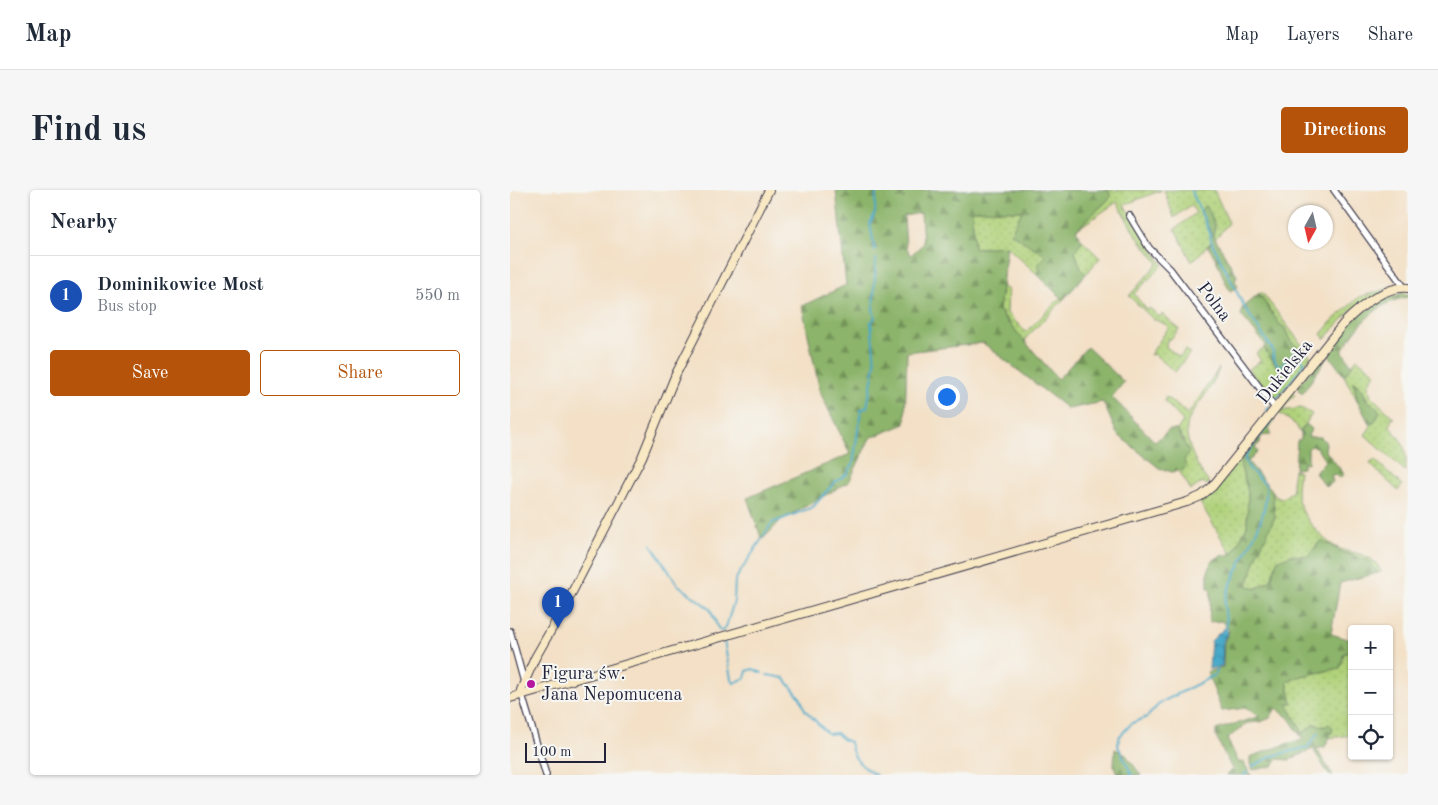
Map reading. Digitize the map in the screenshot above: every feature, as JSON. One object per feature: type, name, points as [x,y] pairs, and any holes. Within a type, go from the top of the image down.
[{"type":"main road","points":[[510,698],[522,695],[521,690],[524,682],[642,457],[676,374],[769,190]]},
{"type":"main road","name":"Dukielska","points":[[522,695],[1171,507],[1201,496],[1212,487],[1344,323],[1357,311],[1385,294],[1406,288]]},
{"type":"street","points":[[1334,190],[1406,288]]},
{"type":"street","name":"Polna","points":[[1129,215],[1149,248],[1170,269],[1275,408]]},
{"type":"street","points":[[510,632],[524,682]]},
{"type":"street","points":[[522,695],[546,775]]},
{"type":"green space","points":[[836,190],[1108,190],[1111,197],[1076,230],[1082,240],[1075,252],[1081,269],[1086,274],[1063,300],[1037,274],[1038,264],[1046,256],[1011,233],[1022,211],[972,210],[974,248],[1007,246],[999,310],[1058,379],[1087,347],[1124,382],[1112,397],[1155,442],[1169,430],[1177,430],[1189,452],[1184,460],[1186,466],[1183,470],[1172,472],[1159,468],[1117,434],[1103,402],[1068,409],[983,343],[907,352],[905,424],[870,438],[849,482],[781,520],[762,540],[747,498],[850,454],[820,392],[802,306],[846,285]],"holes":[[[921,213],[923,244],[911,255],[906,247],[904,216]]]},
{"type":"green space","points":[[1108,190],[1162,190],[1124,205],[1163,265],[1134,294],[1147,310],[1150,308],[1160,317],[1162,314],[1179,329],[1171,339],[1167,340],[1166,347],[1180,357],[1185,350],[1190,353],[1175,372],[1154,354],[1150,355],[1168,328],[1167,325],[1153,319],[1129,296],[1158,263],[1135,234],[1117,202],[1076,230],[1111,197]]},
{"type":"green space","points":[[1164,190],[1214,190],[1229,223],[1216,238],[1213,235],[1215,225],[1207,206],[1207,228],[1211,232],[1211,242],[1192,262],[1175,229],[1196,213],[1191,205],[1174,218]]},
{"type":"green space","points":[[1204,206],[1207,206],[1215,225],[1213,235],[1237,276],[1235,281],[1238,287],[1230,291],[1215,257],[1208,247],[1211,242],[1211,232],[1200,213]]},
{"type":"green space","points":[[972,210],[1023,211],[1046,256],[1037,274],[1007,247],[974,249]]},
{"type":"green space","points":[[1082,240],[1100,258],[1086,274],[1081,269],[1075,252]]},
{"type":"green space","points":[[1002,286],[1008,290],[1007,313],[1026,332],[1060,298],[1063,300],[1027,337],[1025,342],[999,310]]},
{"type":"green space","points":[[1391,288],[1352,309],[1325,339],[1321,334],[1332,321],[1359,297]]},
{"type":"green space","points":[[1261,291],[1311,357],[1273,401],[1248,369],[1261,361],[1256,353],[1264,348],[1281,373],[1291,365],[1298,347],[1291,342],[1284,327],[1279,324],[1259,293]]},
{"type":"green space","points":[[1259,293],[1279,324],[1284,327],[1291,342],[1298,347],[1300,356],[1291,365],[1292,370],[1281,373],[1264,348],[1266,345],[1241,315],[1242,308]]},
{"type":"green space","points":[[1403,293],[1408,294],[1408,297],[1378,309],[1362,323],[1349,340],[1343,352],[1352,366],[1344,376],[1329,355],[1302,394],[1297,387],[1331,344],[1356,318],[1370,307]]},
{"type":"green space","points":[[1357,359],[1376,373],[1368,384],[1371,396],[1394,418],[1392,417],[1390,426],[1404,446],[1406,456],[1405,471],[1365,435],[1371,426],[1369,423],[1374,423],[1373,406],[1353,381],[1358,402],[1344,376]]},
{"type":"green space","points":[[1219,368],[1212,384],[1195,408],[1188,422],[1187,437],[1192,454],[1209,483],[1207,485],[1203,482],[1191,490],[1179,471],[1183,470],[1184,440],[1177,430],[1183,421],[1164,401],[1166,397],[1188,414]]},
{"type":"green space","points":[[1353,381],[1363,390],[1366,399],[1380,411],[1374,423],[1369,423],[1358,402]]},
{"type":"green space","points":[[1293,392],[1295,394],[1281,411],[1301,408],[1312,414],[1300,433],[1296,425],[1279,413],[1279,410]]},
{"type":"green space","points":[[1274,416],[1269,429],[1271,431],[1270,435],[1261,436],[1260,443],[1255,447],[1258,452],[1248,462],[1272,490],[1275,517],[1258,553],[1247,585],[1256,589],[1271,580],[1277,561],[1291,555],[1308,556],[1321,540],[1342,552],[1369,561],[1378,573],[1340,583],[1331,634],[1348,639],[1348,653],[1344,653],[1340,668],[1302,676],[1287,682],[1292,703],[1287,704],[1303,733],[1314,724],[1324,727],[1329,724],[1333,728],[1325,747],[1316,749],[1333,775],[1329,775],[1313,749],[1289,760],[1278,759],[1273,766],[1253,770],[1250,764],[1250,757],[1303,740],[1289,718],[1276,708],[1270,718],[1261,722],[1247,723],[1227,739],[1239,763],[1243,761],[1251,775],[1227,775],[1230,771],[1233,771],[1216,737],[1216,730],[1260,716],[1245,708],[1222,711],[1207,672],[1223,667],[1224,642],[1229,631],[1222,621],[1209,622],[1211,591],[1208,587],[1208,572],[1211,562],[1220,556],[1233,554],[1247,526],[1248,492],[1239,460]]},
{"type":"green space","points":[[1306,424],[1312,429],[1308,435],[1309,437],[1321,437],[1326,443],[1325,450],[1344,474],[1339,478],[1334,474],[1331,476],[1333,482],[1326,487],[1315,473],[1325,461],[1316,447],[1311,446],[1308,449],[1308,463],[1303,463],[1303,468],[1295,469],[1297,441],[1301,439],[1301,430]]},
{"type":"green space","points":[[1374,459],[1402,485],[1398,491],[1370,464]]},
{"type":"green space","points":[[1239,460],[1248,492],[1247,526],[1233,554],[1231,554],[1199,501],[1208,495]]},
{"type":"green space","points":[[1294,470],[1299,472],[1297,492],[1300,506],[1315,529],[1336,547],[1360,554],[1375,562],[1381,572],[1378,573],[1369,561],[1342,552],[1321,540],[1308,557],[1291,555],[1277,561],[1271,580],[1255,589],[1247,585],[1258,553],[1275,517],[1272,490],[1275,496],[1281,499],[1293,491]]},
{"type":"green space","points":[[1344,653],[1348,653],[1348,736],[1329,738],[1333,728],[1314,724],[1303,734],[1286,704],[1292,703],[1287,681],[1340,668]]},
{"type":"green space","points":[[1115,749],[1126,755],[1141,775],[1117,775],[1114,765]]},
{"type":"water","points":[[1224,628],[1228,632],[1223,641],[1222,666],[1209,669],[1211,641]]},
{"type":"waterway","points":[[875,250],[870,224],[875,213],[876,192],[878,190]]},
{"type":"waterway","points":[[1191,190],[1210,233],[1211,241],[1246,310],[1273,350],[1273,357],[1279,367],[1296,351],[1305,363],[1274,403]]},
{"type":"waterway","points":[[651,544],[677,584],[710,609],[719,630],[722,631],[726,627],[734,601],[735,580],[772,523],[813,507],[834,483],[847,474],[853,464],[861,410],[867,407],[875,364],[871,322],[875,318],[873,309],[876,259]]},
{"type":"waterway","points":[[1266,411],[1271,406]]},
{"type":"waterway","points":[[1226,631],[1226,597],[1258,529],[1266,500],[1266,485],[1249,468],[1245,456],[1272,419]]},
{"type":"waterway","points":[[724,641],[731,679],[734,683],[745,678],[747,671],[753,669],[762,673]]},
{"type":"waterway","points":[[1132,775],[1118,746],[1119,737],[1132,723],[1147,717],[1160,703],[1215,675],[1217,666]]},
{"type":"waterway","points":[[767,675],[784,678],[801,699],[805,710],[828,734],[837,733],[842,739],[850,742],[855,758],[866,769],[876,775]]},
{"type":"waterway","points":[[1253,766],[1272,756],[1308,747],[1318,733]]},
{"type":"waterway","points":[[1244,775],[1247,772]]},
{"type":"place","name":"Dominikowice Most","points":[[558,628]]},
{"type":"place","name":"Figura św. Jana Nepomucena","points":[[531,684]]}]
